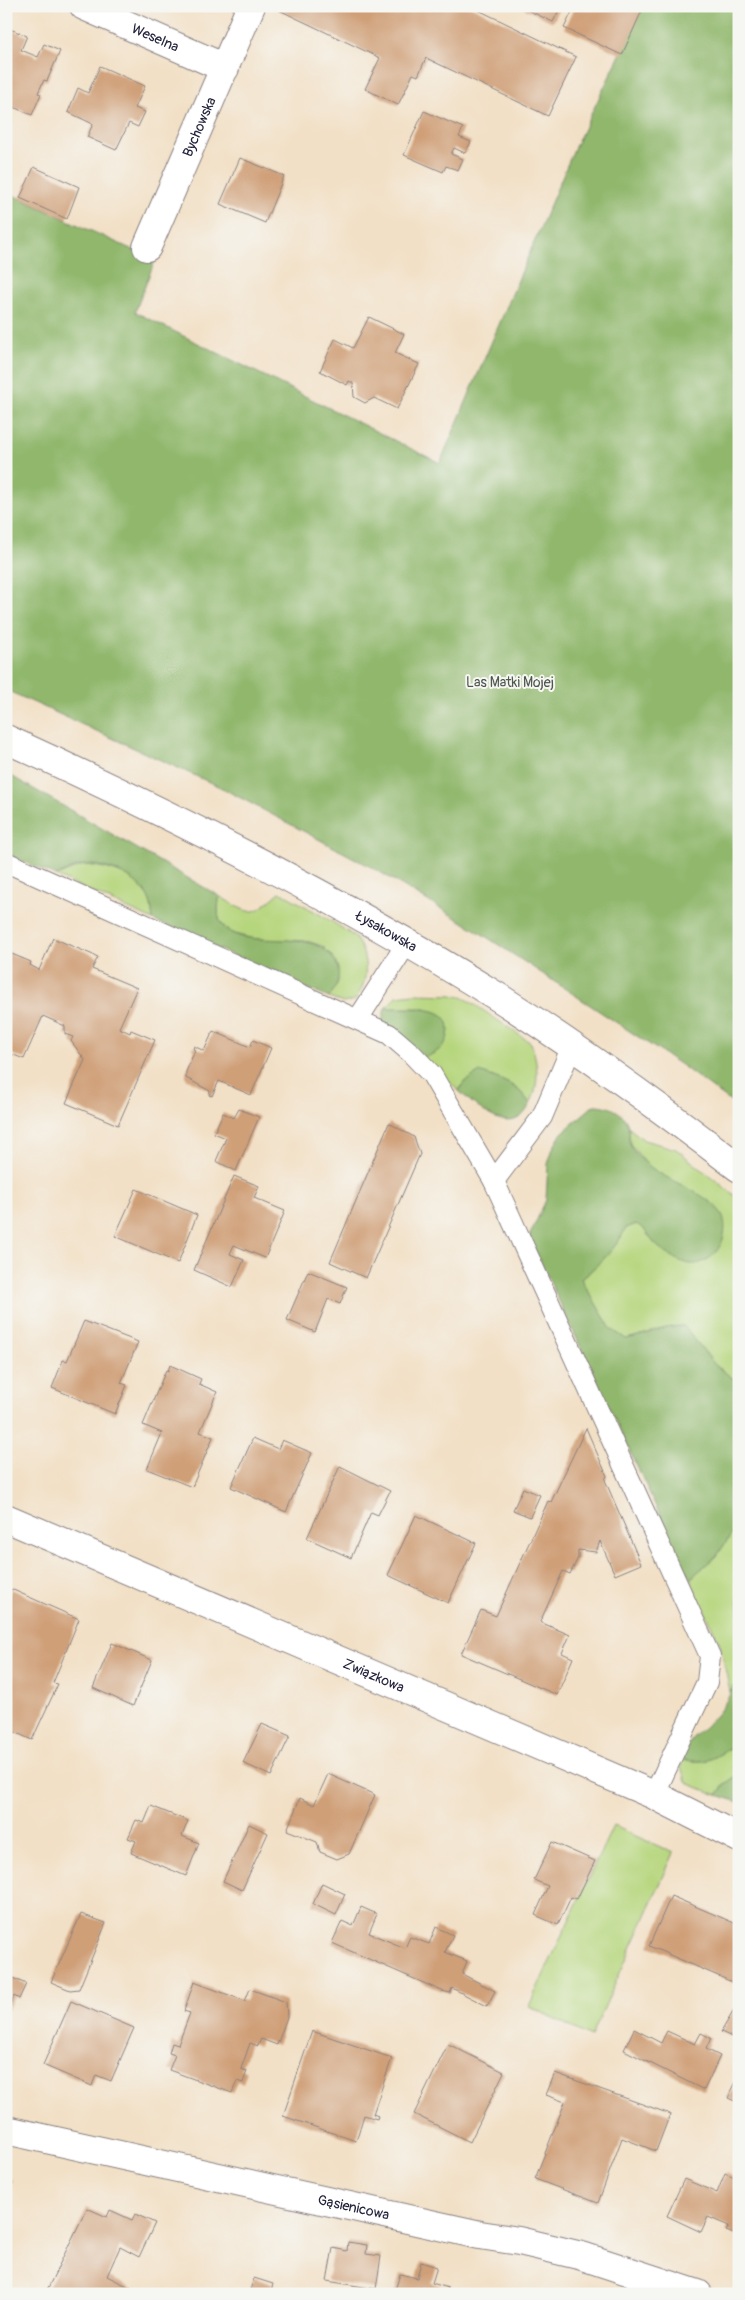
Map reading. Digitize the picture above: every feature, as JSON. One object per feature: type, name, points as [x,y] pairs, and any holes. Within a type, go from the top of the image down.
[{"type":"street","name":"Weselna","points":[[84,6],[225,68]]},
{"type":"street","name":"Bychowska","points":[[147,247],[251,6]]},
{"type":"street","name":"Łysakowska","points":[[6,739],[122,792],[280,871],[407,943],[500,999],[572,1046],[739,1168]]},
{"type":"street","name":"Związkowa","points":[[6,1518],[654,1795],[739,1838]]},
{"type":"street","name":"Gąsienicowa","points":[[6,2130],[403,2218],[553,2248],[698,2294]]},
{"type":"lane","points":[[6,862],[358,1019],[388,1034],[411,1053],[432,1075],[494,1181],[710,1656],[708,1682],[654,1795]]},
{"type":"lane","points":[[358,1019],[407,943]]},
{"type":"lane","points":[[494,1181],[542,1117],[572,1046]]},
{"type":"green space","name":"Las Matki Mojej","points":[[644,6],[739,6],[739,1108],[681,1065],[476,930],[375,869],[220,787],[6,690],[6,192],[155,260],[135,312],[440,463],[574,149]]},
{"type":"green space","points":[[6,773],[219,896],[219,920],[231,932],[245,937],[313,944],[326,951],[338,968],[336,986],[329,998],[153,920],[151,903],[146,893],[132,879],[123,874],[104,867],[85,865],[56,876],[6,854]]},
{"type":"green space","points":[[84,865],[113,870],[139,885],[150,901],[153,920],[56,876]]},
{"type":"green space","points":[[280,892],[333,922],[356,939],[363,954],[366,970],[362,987],[354,1001],[343,1003],[329,998],[324,947],[306,941],[248,937],[227,930],[219,920],[219,896],[245,910],[251,911],[263,906]]},
{"type":"green space","points":[[414,994],[452,995],[465,998],[531,1043],[535,1058],[537,1082],[530,1104],[514,1087],[481,1073],[464,1082],[459,1091],[423,1058],[425,1008],[385,1008],[397,996]]},
{"type":"green space","points":[[385,1008],[437,1012],[445,1017],[449,1025],[447,1041],[435,1053],[423,1058],[382,1023]]},
{"type":"green space","points":[[480,1072],[514,1087],[525,1097],[530,1104],[523,1115],[514,1120],[505,1121],[495,1118],[459,1091],[464,1082]]},
{"type":"green space","points":[[594,1105],[606,1106],[620,1114],[627,1123],[630,1144],[637,1155],[655,1170],[699,1194],[717,1207],[724,1223],[725,1232],[719,1248],[707,1260],[690,1264],[666,1253],[654,1243],[645,1230],[636,1224],[626,1228],[606,1256],[581,1279],[611,1329],[626,1339],[662,1329],[684,1326],[715,1365],[739,1383],[739,1523],[718,1554],[690,1579],[529,1237],[546,1200],[548,1164],[553,1148],[562,1133]]},
{"type":"green space","points":[[629,1128],[644,1140],[676,1149],[739,1199],[739,1383],[715,1365],[684,1326],[662,1329],[626,1339],[611,1329],[581,1279],[606,1256],[626,1228],[637,1224],[663,1250],[689,1264],[665,1177],[648,1166],[630,1144]]},
{"type":"green space","points":[[739,1523],[739,1678],[730,1692],[720,1644],[690,1579],[718,1554]]},
{"type":"green space","points":[[739,1678],[739,1743],[706,1760],[692,1761],[682,1759],[688,1744],[721,1709]]},
{"type":"green space","points":[[739,1743],[739,1774],[725,1784],[717,1795],[687,1783],[681,1768],[682,1759],[692,1761],[706,1760]]},
{"type":"green space","points":[[739,1774],[739,1802],[717,1795],[725,1784]]},
{"type":"green space","points":[[613,1826],[674,1853],[591,2037],[529,2006]]},
{"type":"building","points":[[278,6],[470,6],[576,57],[548,116],[426,58],[418,76],[413,74],[398,105],[365,89],[380,58],[277,9]]},
{"type":"building","points":[[519,6],[561,6],[553,22]]},
{"type":"building","points":[[575,6],[644,6],[622,55],[564,28]]},
{"type":"building","points":[[10,29],[27,36],[21,50],[38,57],[44,44],[60,51],[47,81],[44,80],[38,93],[41,94],[32,115],[6,104],[6,38]]},
{"type":"building","points":[[100,66],[145,86],[135,108],[145,112],[138,127],[129,123],[116,150],[87,137],[93,124],[68,112],[78,88],[88,93]]},
{"type":"building","points":[[424,111],[463,128],[459,137],[471,142],[465,153],[454,148],[451,154],[463,159],[458,170],[446,166],[443,172],[404,155]]},
{"type":"building","points":[[240,158],[284,176],[265,223],[220,204]]},
{"type":"building","points":[[34,167],[79,187],[67,219],[20,198]]},
{"type":"building","points":[[369,317],[404,334],[395,353],[419,364],[397,409],[374,398],[365,403],[354,397],[353,383],[349,381],[347,385],[320,371],[335,339],[353,348]]},
{"type":"building","points":[[53,938],[98,957],[92,969],[137,988],[119,1028],[130,1033],[131,1030],[155,1040],[118,1125],[66,1103],[85,1060],[71,1041],[73,1037],[65,1034],[65,1026],[43,1016],[24,1059],[6,1052],[6,954],[7,952],[31,962],[30,965],[39,970]]},
{"type":"building","points":[[213,1031],[250,1047],[253,1040],[271,1048],[251,1095],[219,1081],[212,1096],[209,1095],[210,1091],[186,1078],[186,1072],[195,1050],[193,1049],[194,1046],[204,1051]]},
{"type":"building","points":[[239,1109],[259,1117],[236,1171],[216,1161],[226,1138],[214,1133],[223,1113],[234,1118]]},
{"type":"building","points":[[389,1123],[414,1137],[420,1154],[366,1278],[330,1262]]},
{"type":"building","points":[[234,1176],[259,1186],[254,1198],[285,1211],[265,1258],[234,1245],[230,1254],[244,1260],[232,1287],[194,1270]]},
{"type":"building","points":[[136,1189],[197,1215],[178,1263],[115,1236]]},
{"type":"building","points":[[308,1271],[347,1287],[340,1304],[328,1299],[315,1332],[287,1320]]},
{"type":"building","points":[[84,1321],[138,1342],[121,1383],[127,1385],[115,1414],[52,1388],[63,1360],[67,1361]]},
{"type":"building","points":[[170,1365],[201,1379],[199,1384],[217,1392],[200,1432],[213,1437],[192,1487],[147,1469],[162,1433],[143,1425],[166,1370],[168,1371]]},
{"type":"building","points":[[586,1428],[607,1476],[605,1480],[641,1564],[615,1575],[600,1541],[596,1552],[578,1550],[578,1558],[570,1574],[563,1571],[540,1622],[570,1635],[562,1653],[573,1658],[557,1695],[461,1654],[481,1610],[496,1616],[548,1501],[551,1502]]},
{"type":"building","points":[[253,1438],[278,1449],[282,1440],[312,1453],[286,1512],[231,1487]]},
{"type":"building","points":[[340,1466],[390,1491],[378,1515],[371,1512],[351,1558],[307,1538]]},
{"type":"building","points":[[523,1488],[540,1495],[530,1517],[513,1510]]},
{"type":"building","points":[[416,1515],[476,1543],[448,1603],[388,1575]]},
{"type":"building","points":[[11,1589],[79,1619],[53,1683],[58,1684],[32,1740],[6,1728],[6,1601]]},
{"type":"building","points":[[112,1643],[152,1660],[133,1706],[93,1688]]},
{"type":"building","points":[[262,1724],[290,1736],[271,1776],[243,1763]]},
{"type":"building","points":[[328,1774],[375,1795],[349,1854],[337,1859],[320,1852],[317,1842],[287,1830],[300,1798],[314,1805]]},
{"type":"building","points":[[151,1806],[188,1821],[182,1836],[199,1843],[186,1876],[131,1853],[136,1841],[128,1838],[136,1820],[144,1823]]},
{"type":"building","points":[[249,1824],[268,1833],[242,1890],[223,1881]]},
{"type":"building","points":[[552,1842],[595,1861],[577,1899],[571,1897],[558,1925],[535,1915],[548,1886],[534,1880]]},
{"type":"building","points":[[322,1883],[345,1894],[336,1915],[313,1904]]},
{"type":"building","points":[[671,1896],[739,1925],[739,1985],[649,1946]]},
{"type":"building","points":[[361,1907],[377,1914],[369,1933],[405,1948],[410,1937],[429,1944],[436,1927],[453,1935],[445,1952],[467,1961],[462,1974],[495,1991],[487,2006],[452,1988],[450,1993],[442,1991],[332,1943],[342,1921],[353,1926]]},
{"type":"building","points":[[81,1914],[106,1923],[79,1989],[70,1990],[51,1982]]},
{"type":"building","points":[[6,1975],[26,1984],[19,1999],[14,1996],[6,2014]]},
{"type":"building","points":[[194,1982],[245,2001],[250,1989],[286,2002],[287,2017],[277,2045],[261,2039],[258,2046],[250,2043],[241,2069],[247,2071],[243,2083],[237,2081],[232,2093],[169,2070],[175,2055],[169,2053],[172,2043],[178,2045],[190,2013],[184,2011]]},
{"type":"building","points":[[71,2001],[134,2028],[111,2081],[96,2075],[92,2086],[43,2065]]},
{"type":"building","points":[[736,2007],[739,2008],[739,2035],[736,2039],[721,2032]]},
{"type":"building","points":[[634,2029],[661,2043],[667,2031],[695,2044],[701,2033],[711,2038],[706,2049],[720,2056],[704,2090],[624,2050]]},
{"type":"building","points":[[312,2031],[392,2058],[373,2114],[378,2116],[377,2119],[364,2115],[356,2141],[283,2116]]},
{"type":"building","points":[[448,2044],[504,2072],[470,2142],[414,2114]]},
{"type":"building","points":[[555,2073],[670,2114],[656,2151],[622,2138],[598,2203],[535,2179],[565,2102],[546,2095]]},
{"type":"building","points":[[739,2076],[739,2103],[728,2098]]},
{"type":"building","points":[[725,2173],[739,2179],[739,2236],[726,2231],[729,2226],[708,2217],[701,2232],[667,2216],[684,2179],[717,2193]]},
{"type":"building","points":[[6,2178],[12,2180],[6,2194]]},
{"type":"building","points":[[87,2208],[107,2217],[110,2210],[132,2220],[135,2214],[155,2223],[139,2257],[120,2247],[107,2276],[143,2294],[45,2294]]},
{"type":"building","points":[[348,2242],[367,2245],[366,2254],[381,2256],[376,2289],[327,2281],[333,2248],[347,2251]]},
{"type":"building","points":[[421,2262],[437,2267],[432,2283],[448,2288],[446,2294],[394,2294],[400,2274],[417,2278]]},
{"type":"building","points":[[254,2278],[273,2284],[270,2294],[249,2294]]}]
